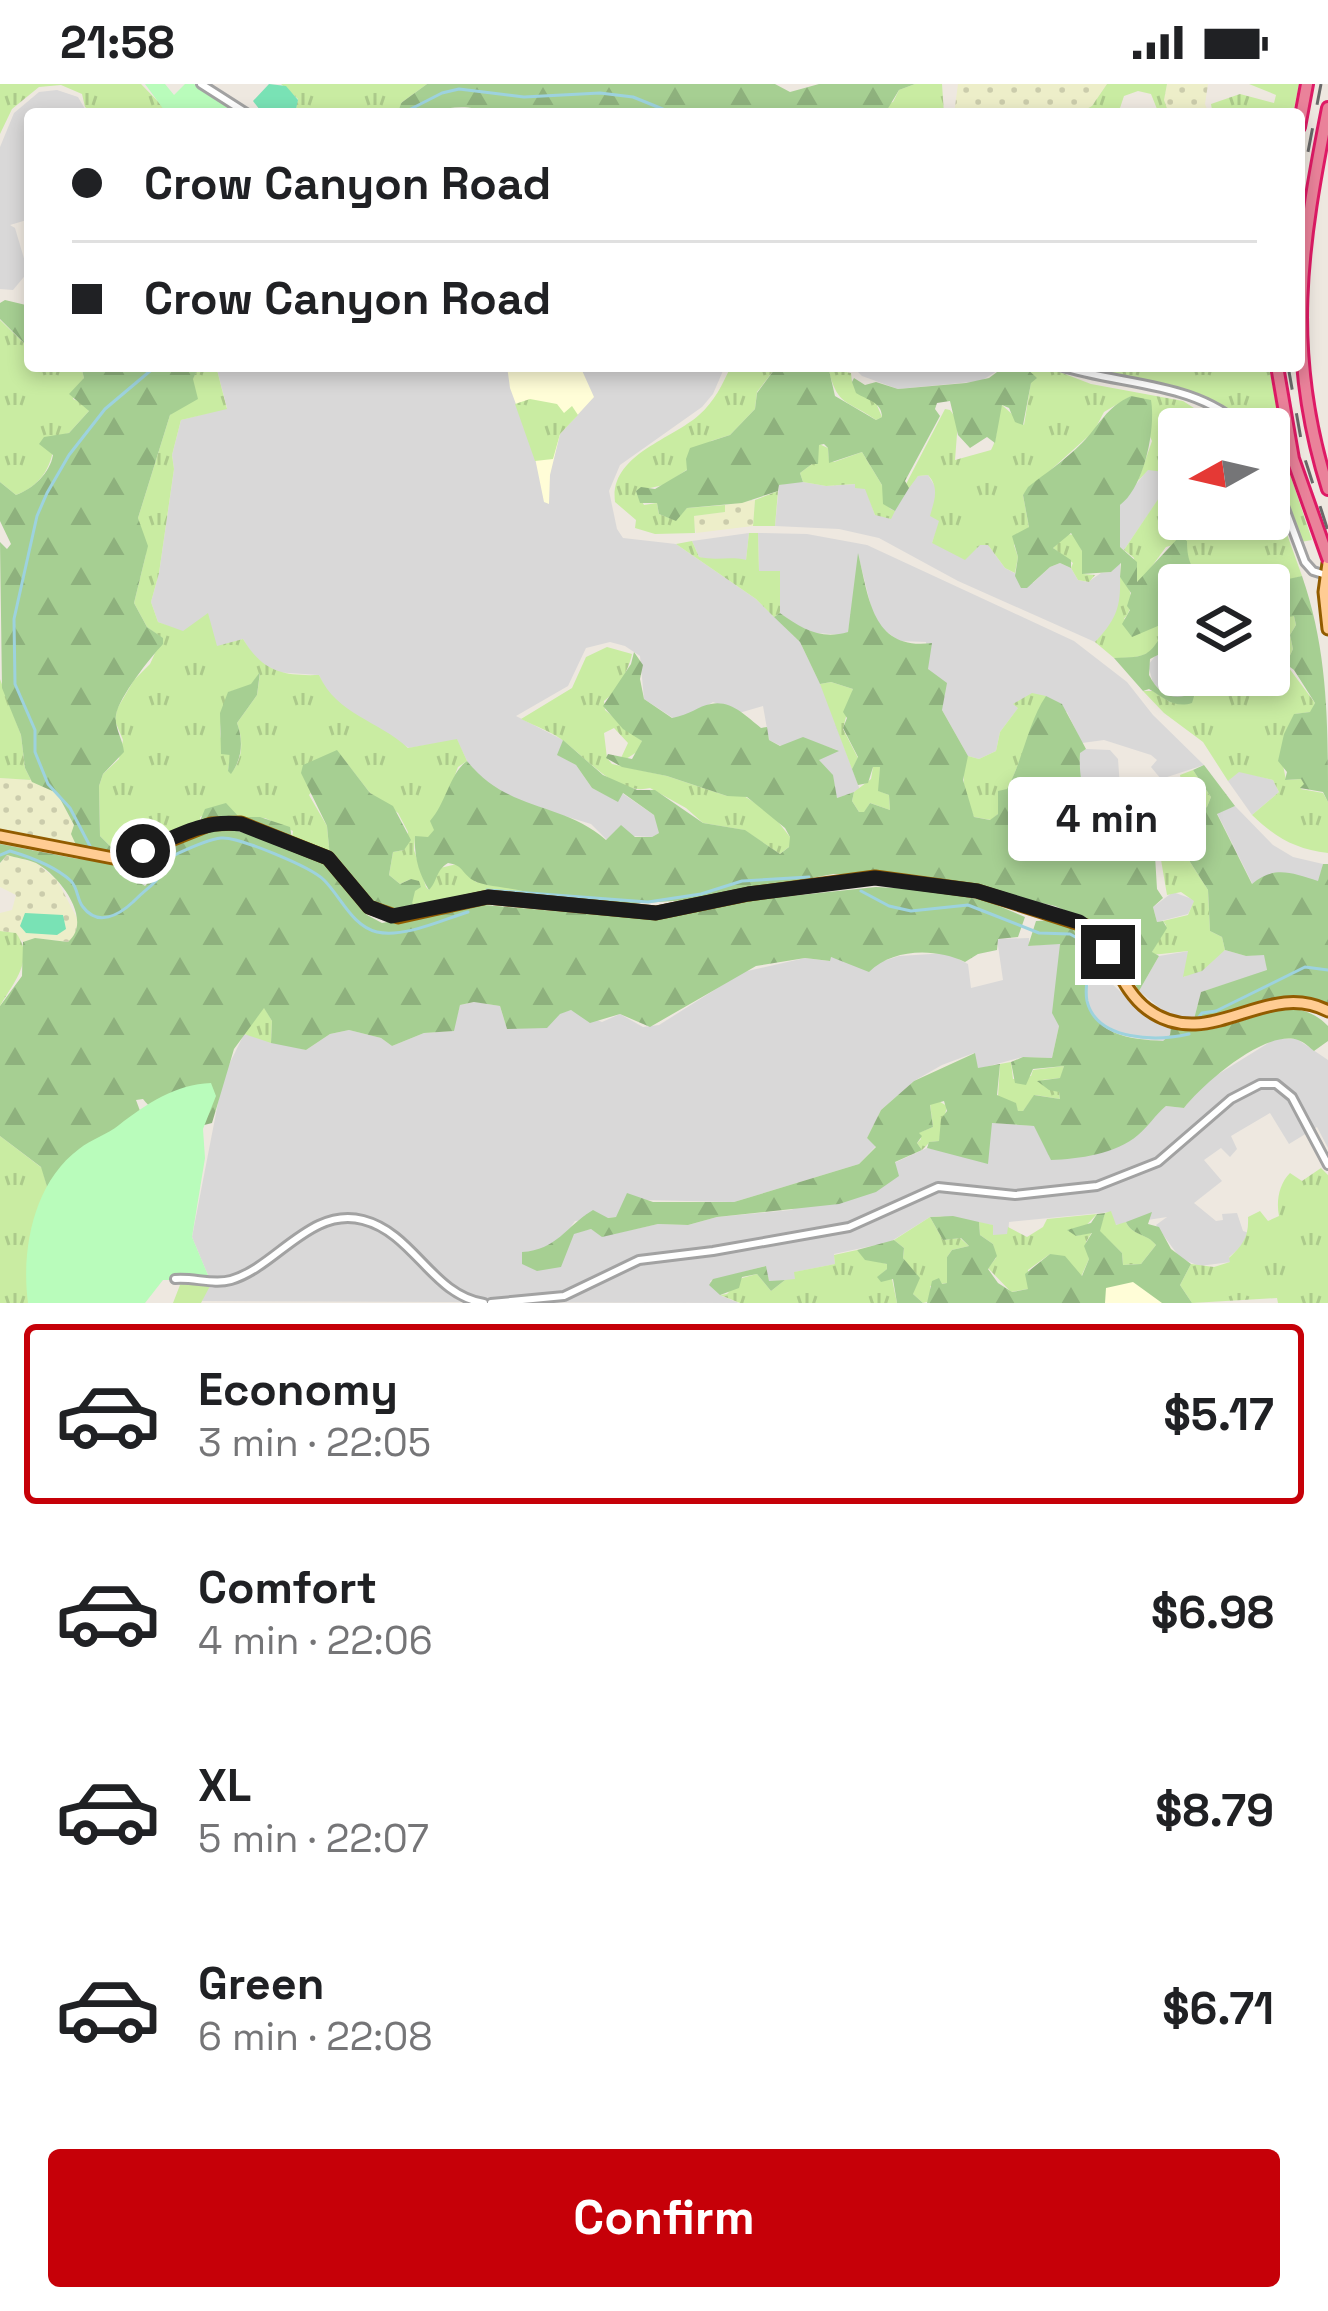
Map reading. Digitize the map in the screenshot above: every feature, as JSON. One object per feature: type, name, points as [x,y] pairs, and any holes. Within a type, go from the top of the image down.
[{"type":"highway","points":[[1305,225],[1328,108]]},
{"type":"highway","points":[[1278,372],[1289,441],[1327,565]]},
{"type":"highway","points":[[1303,372],[1328,489]]},
{"type":"main road","points":[[1327,565],[1328,629]]},
{"type":"main road","points":[[0,836],[113,858],[211,824],[241,824],[328,858],[369,907],[398,917],[488,897],[649,914],[865,878],[954,887],[1086,926],[1101,941],[1131,993],[1147,1009],[1169,1020],[1213,1025],[1284,1001],[1328,1011]]},
{"type":"street","points":[[201,84],[239,108]]},
{"type":"street","points":[[1087,372],[1196,396],[1219,408]]},
{"type":"street","points":[[1290,522],[1305,562],[1313,571],[1327,565]]},
{"type":"street","points":[[175,1279],[233,1280],[318,1226],[353,1218],[401,1239],[462,1297],[488,1303],[564,1296],[639,1260],[849,1227],[932,1189],[957,1187],[1015,1195],[1110,1182],[1158,1162],[1231,1099],[1256,1084],[1270,1083],[1286,1090],[1328,1155]]},
{"type":"street","points":[[1320,1144],[1328,1165]]},
{"type":"shaded area","points":[[57,90],[78,97],[84,108],[24,108],[24,221],[10,225],[24,258],[24,277],[13,290],[0,289],[0,147],[14,113],[39,92]]},
{"type":"shaded area","points":[[218,372],[722,372],[702,407],[620,465],[609,491],[617,529],[623,538],[676,544],[756,599],[800,642],[860,790],[837,798],[818,760],[837,750],[808,740],[781,746],[769,740],[763,706],[739,713],[713,702],[692,715],[673,718],[644,699],[640,656],[610,642],[586,648],[568,686],[516,716],[563,740],[558,755],[576,765],[592,788],[618,801],[622,793],[659,823],[659,833],[652,837],[615,835],[607,840],[591,824],[512,800],[483,781],[457,740],[409,748],[344,709],[319,675],[274,672],[255,659],[243,639],[217,647],[158,622],[151,602],[181,420],[227,408]]},
{"type":"shaded area","points":[[508,372],[583,372],[594,397],[560,434],[549,504],[544,502],[534,453]]},
{"type":"shaded area","points":[[858,372],[995,372],[981,381],[898,389]]},
{"type":"shaded area","points":[[1148,469],[1158,470],[1158,500],[1124,550],[1119,547],[1120,505]]},
{"type":"shaded area","points":[[928,475],[936,488],[940,521],[932,543],[988,545],[1005,568],[1033,583],[1060,563],[1071,568],[1078,580],[1088,582],[1120,563],[1121,605],[1113,623],[1095,642],[958,581],[879,538],[839,529],[775,526],[779,485],[798,481],[856,484],[866,489],[875,515],[918,476]]},
{"type":"shaded area","points":[[749,533],[746,560],[716,562],[699,557],[692,541]]},
{"type":"shaded area","points":[[758,533],[807,534],[867,545],[1074,641],[1127,682],[1204,765],[1161,779],[1151,767],[1157,760],[1151,755],[1104,740],[1082,743],[1067,712],[1019,707],[1000,732],[996,751],[979,759],[968,756],[942,710],[928,669],[926,642],[899,641],[875,623],[859,558],[848,632],[805,632],[780,613],[780,572],[759,571]]},
{"type":"shaded area","points":[[1158,654],[1158,688],[1148,665]]},
{"type":"shaded area","points":[[1110,750],[1118,759],[1121,802],[1112,818],[1096,810],[1087,797],[1079,774],[1080,752]]},
{"type":"shaded area","points":[[1239,771],[1273,780],[1279,792],[1252,815],[1228,781]]},
{"type":"shaded area","points":[[1235,806],[1273,845],[1293,857],[1323,864],[1319,881],[1253,885],[1217,813]]},
{"type":"shaded area","points":[[1180,813],[1183,838],[1168,853],[1160,854],[1152,816]]},
{"type":"shaded area","points":[[164,848],[163,867],[144,886],[137,881],[131,862]]},
{"type":"shaded area","points":[[1173,892],[1195,900],[1188,914],[1157,922],[1153,907]]},
{"type":"shaded area","points":[[1029,938],[1029,946],[1060,943],[1059,1026],[1052,1058],[1023,1057],[978,1069],[974,1053],[942,1065],[914,1081],[881,1110],[867,1138],[876,1146],[859,1164],[734,1202],[641,1200],[616,1217],[575,1221],[560,1241],[537,1251],[523,1264],[574,1233],[591,1229],[603,1236],[658,1224],[688,1225],[717,1217],[791,1210],[927,1148],[952,1153],[992,1123],[1034,1126],[1149,1120],[1166,1106],[1184,1108],[1204,1083],[1275,1039],[1297,1039],[1328,1060],[1328,1148],[1317,1127],[1289,1144],[1270,1113],[1231,1136],[1237,1149],[1230,1157],[1221,1148],[1204,1160],[1222,1181],[1194,1203],[1216,1221],[1223,1220],[1222,1214],[1237,1213],[1243,1231],[1249,1233],[1229,1257],[1231,1262],[1199,1266],[1180,1258],[1156,1225],[1167,1217],[1115,1225],[1111,1212],[1009,1222],[1008,1235],[992,1235],[992,1225],[940,1216],[930,1217],[890,1242],[834,1254],[835,1264],[795,1272],[795,1280],[769,1281],[765,1266],[710,1281],[722,1296],[739,1303],[202,1301],[210,1280],[192,1237],[223,1077],[244,1034],[306,1050],[330,1034],[349,1030],[381,1038],[392,1046],[424,1033],[453,1031],[460,1005],[475,1002],[500,1006],[507,1029],[571,1010],[602,1022],[620,1014],[643,1027],[659,1025],[743,972],[805,958],[877,963],[899,956],[947,953],[968,964],[971,988],[1003,980],[997,939]]},
{"type":"shaded area","points":[[1225,950],[1246,956],[1265,954],[1267,971],[1201,992],[1194,1019],[1166,1013],[1139,991],[1159,956],[1189,951],[1184,977]]},
{"type":"shaded area","points":[[1105,970],[1111,983],[1139,1009],[1171,1027],[1170,1035],[1163,1041],[1141,1039],[1114,1033],[1099,1023],[1089,1010],[1086,989]]},
{"type":"shaded area","points":[[1135,1281],[1167,1303],[1104,1303],[1103,1287]]},
{"type":"green space","points":[[0,84],[141,84],[164,108],[86,108],[82,94],[61,85],[39,87],[12,109],[0,134]]},
{"type":"green space","points":[[145,84],[165,84],[174,95],[185,84],[194,84],[230,108],[163,108]]},
{"type":"green space","points":[[269,84],[286,86],[298,100],[296,108],[258,108],[253,101]]},
{"type":"green space","points":[[281,84],[427,84],[400,108],[296,108],[298,99]]},
{"type":"green space","points":[[427,84],[775,84],[790,92],[819,84],[915,84],[899,90],[888,108],[400,108]]},
{"type":"green space","points":[[915,84],[942,84],[944,108],[878,108],[893,102],[899,90]]},
{"type":"green space","points":[[958,84],[1107,84],[1088,108],[955,108]]},
{"type":"green space","points":[[1107,84],[1167,84],[1167,108],[1157,108],[1151,94],[1138,91],[1124,96],[1120,108],[1088,108]]},
{"type":"green space","points":[[1167,84],[1208,84],[1207,108],[1167,108]]},
{"type":"green space","points":[[1249,84],[1299,84],[1294,108],[1212,108],[1211,104],[1240,94],[1274,103],[1276,95]]},
{"type":"green space","points":[[0,303],[24,305],[24,343],[0,319]]},
{"type":"green space","points":[[0,320],[24,343],[24,372],[82,372],[73,399],[89,411],[69,433],[55,437],[45,472],[33,486],[16,495],[0,482]]},
{"type":"green space","points":[[82,372],[196,372],[193,379],[198,399],[170,415],[138,518],[148,546],[134,603],[163,644],[118,707],[116,724],[124,752],[103,774],[99,786],[100,836],[115,851],[103,854],[77,847],[71,834],[74,825],[57,793],[32,782],[25,768],[21,735],[2,688],[0,542],[7,549],[11,544],[0,521],[0,482],[16,495],[44,474],[53,455],[39,444],[44,437],[69,433],[89,411],[69,394],[84,378]]},
{"type":"green space","points":[[196,372],[218,372],[227,409],[181,420],[172,455],[174,469],[151,602],[158,622],[183,631],[208,613],[217,646],[243,639],[258,659],[275,670],[319,675],[336,699],[408,748],[457,739],[467,761],[458,767],[435,830],[429,837],[415,837],[414,850],[426,887],[429,890],[440,868],[457,864],[476,882],[504,885],[530,893],[527,897],[470,894],[410,912],[411,879],[400,884],[389,875],[393,852],[404,850],[408,832],[398,813],[370,793],[342,757],[309,795],[327,826],[330,857],[292,839],[293,831],[265,818],[239,817],[222,806],[200,821],[131,851],[115,851],[100,836],[99,786],[103,774],[119,759],[123,740],[115,721],[117,709],[150,664],[162,638],[147,627],[134,603],[146,554],[138,518],[170,415]],"holes":[[[260,673],[257,695],[237,723],[241,748],[231,773],[231,755],[220,732],[229,692],[251,685]]]},
{"type":"green space","points":[[728,372],[772,372],[757,392],[755,409],[730,435],[711,441],[688,469],[664,485],[636,491],[644,505],[657,503],[659,514],[675,520],[687,508],[725,505],[725,512],[694,516],[695,533],[655,534],[635,528],[636,520],[615,502],[622,472],[644,450],[705,410]]},
{"type":"green space","points":[[773,372],[829,372],[835,396],[876,420],[882,417],[879,408],[856,393],[854,378],[865,385],[876,382],[898,389],[966,383],[997,372],[1030,372],[1037,378],[1031,383],[1023,425],[1002,405],[995,443],[987,437],[970,448],[958,435],[950,401],[937,403],[940,416],[905,481],[909,488],[895,511],[883,504],[882,485],[862,452],[829,463],[824,444],[819,445],[818,464],[800,473],[803,482],[779,485],[778,491],[742,503],[687,508],[676,521],[659,514],[657,503],[640,503],[636,491],[641,487],[655,489],[687,470],[690,448],[730,435],[755,409],[757,393]]},
{"type":"green space","points":[[829,372],[851,373],[852,382],[876,403],[882,417],[876,420],[836,390]]},
{"type":"green space","points":[[1027,372],[1060,372],[1091,384],[1183,401],[1194,408],[1158,408],[1158,471],[1148,470],[1138,481],[1152,441],[1131,396],[1104,412],[1094,431],[1023,495],[1029,527],[1014,545],[1015,573],[1005,568],[988,545],[980,545],[965,560],[932,543],[939,521],[930,516],[935,495],[932,480],[928,475],[918,476],[909,488],[905,486],[945,409],[958,421],[955,460],[991,450],[1002,405],[1024,425],[1031,382]]},
{"type":"green space","points":[[1107,372],[1270,372],[1277,408],[1225,408],[1192,392]]},
{"type":"green space","points":[[1131,396],[1151,400],[1152,426],[1142,472],[1120,505],[1120,547],[1137,562],[1137,582],[1176,540],[1187,541],[1191,564],[1158,564],[1158,626],[1132,637],[1122,624],[1130,610],[1131,593],[1120,577],[1121,563],[1111,572],[1082,574],[1082,551],[1071,533],[1053,548],[1071,560],[1071,568],[1060,563],[1050,567],[1021,588],[1015,576],[1018,557],[1012,536],[1029,527],[1023,495],[1028,487],[1076,449],[1115,405]]},
{"type":"green space","points":[[530,399],[557,404],[564,413],[572,406],[578,415],[560,434],[553,459],[535,461],[515,404]]},
{"type":"green space","points":[[819,444],[828,448],[829,460],[834,462],[862,452],[895,511],[891,519],[875,515],[865,489],[855,484],[803,482],[800,473],[812,464]]},
{"type":"green space","points":[[1290,474],[1312,540],[1301,542],[1290,511]]},
{"type":"green space","points":[[778,491],[775,526],[753,526],[755,500]]},
{"type":"green space","points":[[1158,499],[1158,540],[1289,540],[1302,576],[1290,580],[1290,564],[1190,564],[1187,541],[1166,547],[1136,582],[1134,558],[1124,550]]},
{"type":"green space","points":[[755,500],[753,526],[696,533],[693,516],[724,512],[725,505]]},
{"type":"green space","points":[[749,533],[758,533],[759,571],[780,571],[780,613],[774,617],[756,599],[676,544],[692,541],[699,557],[746,560]]},
{"type":"green space","points":[[1067,534],[1075,535],[1082,551],[1083,574],[1095,575],[1089,582],[1078,580],[1073,563],[1053,548]]},
{"type":"green space","points":[[858,553],[870,603],[885,630],[897,639],[932,643],[928,669],[947,683],[942,710],[968,756],[963,780],[974,817],[990,820],[998,814],[998,791],[1007,789],[1046,696],[1062,704],[1086,749],[1080,753],[1084,791],[1115,833],[1119,835],[1128,807],[1139,802],[1154,839],[1157,889],[1163,898],[1153,907],[1157,922],[1163,921],[1167,928],[1152,952],[1159,956],[1139,991],[1113,947],[1085,919],[1055,906],[915,875],[833,874],[704,899],[628,904],[527,897],[529,893],[523,891],[476,882],[448,863],[429,890],[418,865],[415,836],[428,837],[434,830],[430,821],[467,761],[500,790],[571,819],[606,840],[621,825],[635,837],[659,833],[654,815],[623,793],[618,802],[592,788],[576,765],[557,755],[563,740],[603,775],[637,790],[655,790],[703,823],[745,830],[780,854],[789,847],[785,828],[747,797],[727,796],[622,767],[606,758],[608,754],[632,759],[642,741],[623,729],[603,706],[634,652],[643,665],[644,699],[672,718],[706,705],[725,704],[761,728],[767,727],[769,740],[780,746],[803,737],[839,751],[819,760],[833,775],[837,798],[854,792],[852,801],[859,812],[870,803],[890,810],[889,795],[878,791],[880,767],[873,767],[868,783],[858,785],[852,769],[858,757],[843,728],[847,718],[843,712],[853,689],[831,682],[820,684],[800,642],[774,617],[780,613],[820,634],[848,632]]},
{"type":"green space","points":[[1302,576],[1322,659],[1328,802],[1323,792],[1300,788],[1301,779],[1285,780],[1287,772],[1278,761],[1294,714],[1310,712],[1315,703],[1290,667],[1290,635],[1296,625],[1294,616],[1290,617],[1290,579]]},
{"type":"green space","points":[[1120,577],[1131,597],[1124,619],[1145,628],[1158,624],[1158,642],[1143,655],[1114,658],[1095,642],[1116,612]]},
{"type":"green space","points":[[1158,640],[1158,655],[1150,659],[1149,675],[1158,694],[1143,691],[1114,658],[1146,654]]},
{"type":"green space","points":[[607,647],[632,654],[622,680],[604,701],[605,710],[642,741],[640,750],[621,758],[628,743],[614,728],[604,733],[612,764],[727,796],[741,794],[772,814],[790,837],[790,846],[780,854],[744,830],[703,823],[650,788],[615,782],[560,738],[521,719],[572,688],[586,657]]},
{"type":"green space","points":[[1290,669],[1315,703],[1311,712],[1295,714],[1283,765],[1286,780],[1301,779],[1305,784],[1301,789],[1323,793],[1328,802],[1328,853],[1296,845],[1261,823],[1252,815],[1279,792],[1273,780],[1239,772],[1228,781],[1203,742],[1143,691],[1153,691],[1170,702],[1195,696],[1290,696]]},
{"type":"green space","points":[[260,672],[257,695],[237,723],[241,748],[231,774],[230,755],[221,754],[220,713],[228,692],[251,684]]},
{"type":"green space","points":[[0,679],[21,735],[31,780],[0,778]]},
{"type":"green space","points":[[831,682],[853,689],[843,729],[858,758],[852,769],[820,684]]},
{"type":"green space","points":[[1032,693],[1046,696],[998,814],[991,820],[974,817],[964,787],[968,756],[979,759],[996,751],[1000,732],[1018,708],[1013,704]]},
{"type":"green space","points":[[1162,696],[1194,696],[1192,703],[1174,703]]},
{"type":"green space","points":[[337,750],[370,793],[393,806],[411,840],[404,850],[393,852],[389,875],[400,884],[419,881],[410,912],[377,910],[330,857],[327,826],[301,773],[303,765]]},
{"type":"green space","points":[[1204,765],[1235,806],[1217,814],[1252,884],[1276,873],[1318,881],[1323,864],[1328,864],[1328,1005],[1293,998],[1194,1019],[1201,992],[1267,970],[1264,955],[1225,950],[1222,937],[1210,931],[1208,890],[1185,854],[1187,816],[1207,807],[1211,797],[1193,770]]},
{"type":"green space","points":[[873,767],[880,767],[879,791],[889,795],[890,810],[870,803],[864,813],[859,812],[852,801],[854,792],[871,779]]},
{"type":"green space","points":[[1193,770],[1211,797],[1207,807],[1187,816],[1185,854],[1208,890],[1210,931],[1222,937],[1225,950],[1202,971],[1183,977],[1188,951],[1152,952],[1166,925],[1163,921],[1188,915],[1194,901],[1181,892],[1167,895],[1160,854],[1168,853],[1183,838],[1180,814],[1172,814],[1185,799],[1180,775]]},
{"type":"green space","points":[[0,778],[31,780],[57,793],[74,826],[77,847],[0,833]]},
{"type":"green space","points":[[226,803],[239,817],[260,817],[290,827],[292,839],[239,820],[200,821],[205,809]]},
{"type":"green space","points":[[218,826],[275,841],[319,860],[334,871],[367,915],[382,923],[485,905],[648,919],[744,901],[876,887],[932,890],[987,901],[1025,917],[1018,937],[998,939],[997,950],[965,962],[941,954],[915,953],[890,958],[869,972],[831,957],[830,961],[805,958],[756,966],[650,1027],[620,1014],[590,1023],[571,1010],[547,1028],[507,1029],[500,1006],[474,1002],[460,1005],[454,1031],[424,1033],[392,1046],[381,1038],[349,1030],[330,1034],[306,1050],[271,1043],[272,1021],[264,1008],[234,1049],[212,1123],[174,1122],[143,1099],[136,1100],[143,1119],[48,1190],[41,1167],[0,1136],[0,1006],[22,976],[23,942],[35,938],[68,942],[77,922],[70,899],[54,877],[36,863],[7,855],[0,863],[0,844],[78,859],[131,862],[137,881],[145,886],[163,867],[164,848]]},
{"type":"green space","points":[[7,855],[36,863],[57,880],[78,920],[75,936],[68,942],[35,938],[23,942],[15,933],[0,931],[0,913],[12,910],[16,895],[0,887],[0,864]]},
{"type":"green space","points":[[25,913],[63,915],[66,929],[57,935],[26,933],[20,926]]},
{"type":"green space","points":[[1055,920],[1088,937],[1107,960],[1117,984],[1111,983],[1104,970],[1094,976],[1086,992],[1096,1019],[1113,1032],[1163,1041],[1171,1027],[1215,1028],[1293,1009],[1328,1026],[1328,1041],[1314,1051],[1300,1041],[1284,1039],[1252,1050],[1184,1108],[1166,1106],[1142,1132],[1097,1154],[1051,1160],[1034,1126],[992,1123],[988,1164],[927,1148],[929,1142],[939,1141],[941,1119],[947,1111],[944,1101],[930,1105],[933,1127],[919,1133],[917,1143],[922,1150],[895,1162],[899,1176],[876,1192],[839,1204],[717,1217],[688,1225],[658,1224],[602,1237],[591,1229],[574,1234],[561,1267],[537,1271],[522,1264],[522,1252],[552,1242],[593,1210],[616,1217],[627,1193],[653,1202],[734,1202],[859,1164],[876,1147],[867,1138],[881,1110],[914,1081],[975,1053],[978,1068],[1000,1064],[997,1095],[1016,1103],[1018,1111],[1034,1095],[1060,1099],[1059,1092],[1037,1081],[1060,1078],[1064,1066],[1033,1069],[1026,1085],[1015,1083],[1011,1062],[1023,1057],[1052,1058],[1059,1026],[1052,1013],[1060,944],[1028,946],[1036,921]]},
{"type":"green space","points":[[0,931],[16,933],[24,952],[20,971],[0,1006]]},
{"type":"green space","points":[[264,1007],[272,1021],[271,1043],[244,1034]]},
{"type":"green space","points":[[1011,1062],[1013,1079],[1031,1076],[1033,1070],[1064,1066],[1061,1078],[1042,1080],[1059,1092],[1060,1099],[1035,1095],[1018,1111],[1015,1103],[998,1097],[1000,1064]]},
{"type":"green space","points":[[211,1083],[216,1096],[203,1129],[205,1158],[192,1237],[210,1280],[163,1280],[145,1303],[28,1303],[27,1262],[34,1219],[63,1163],[162,1096]]},
{"type":"green space","points":[[937,1100],[947,1106],[939,1141],[922,1150],[918,1133],[933,1127],[930,1104]]},
{"type":"green space","points":[[0,1136],[42,1168],[48,1190],[28,1303],[0,1303]]},
{"type":"green space","points":[[1321,1168],[1328,1175],[1328,1303],[1278,1303],[1277,1298],[1192,1303],[1180,1285],[1191,1264],[1214,1267],[1230,1262],[1246,1235],[1248,1217],[1260,1211],[1268,1221],[1279,1216],[1279,1193],[1290,1173],[1302,1181]]},
{"type":"green space","points":[[1111,1211],[1116,1225],[1126,1222],[1156,1245],[1141,1264],[1123,1265],[1122,1253],[1099,1231],[1105,1213]]},
{"type":"green space","points":[[1152,1212],[1148,1224],[1159,1227],[1171,1249],[1191,1264],[1180,1285],[1192,1303],[1162,1303],[1133,1282],[1106,1288],[1105,1303],[927,1303],[932,1281],[939,1278],[947,1283],[947,1257],[952,1250],[969,1246],[961,1238],[943,1240],[930,1217],[979,1222],[980,1235],[993,1244],[997,1256],[988,1269],[1012,1292],[1028,1289],[1025,1274],[1050,1254],[1065,1256],[1082,1276],[1089,1259],[1084,1246],[1092,1233],[1076,1236],[1067,1230],[1091,1223],[1097,1214],[1105,1213],[1100,1231],[1122,1253],[1123,1265],[1141,1264],[1156,1245],[1126,1222]]},
{"type":"green space","points":[[1097,1214],[1076,1236],[1092,1232],[1081,1277],[1050,1254],[1028,1270],[1028,1289],[1011,1292],[988,1268],[996,1258],[993,1244],[980,1235],[979,1222],[993,1225],[993,1235],[1007,1234],[1008,1227],[1027,1237],[1047,1219]]},
{"type":"green space","points":[[930,1217],[943,1240],[960,1238],[969,1246],[952,1250],[947,1257],[947,1283],[930,1286],[931,1301],[923,1303],[913,1294],[915,1275],[903,1258],[904,1248],[894,1240]]},
{"type":"green space","points":[[894,1240],[904,1248],[903,1258],[920,1278],[913,1294],[923,1303],[897,1303],[893,1279],[881,1282],[877,1277],[887,1264],[865,1260],[857,1250]]},
{"type":"green space","points":[[857,1250],[887,1264],[878,1277],[892,1279],[897,1303],[740,1303],[720,1295],[742,1278],[757,1274],[771,1291],[795,1279],[794,1272],[835,1264],[834,1255]]},
{"type":"green space","points":[[766,1266],[769,1281],[785,1280],[771,1291],[757,1274],[742,1277],[739,1288],[720,1295],[709,1285],[713,1279]]},
{"type":"green space","points":[[175,1280],[210,1286],[201,1303],[173,1303],[180,1285]]},
{"type":"waterway","points":[[413,108],[459,89],[524,97],[600,93],[633,97],[660,108]]},
{"type":"waterway","points":[[91,848],[70,808],[48,784],[35,752],[35,730],[15,684],[14,619],[37,516],[47,493],[105,409],[149,372]]},
{"type":"waterway","points":[[0,855],[10,851],[58,871],[73,884],[83,907],[102,918],[133,902],[157,880],[168,858],[221,838],[257,847],[316,874],[354,917],[377,932],[411,930],[468,912]]},
{"type":"waterway","points":[[487,890],[648,902],[701,894],[742,881],[809,877]]},
{"type":"waterway","points":[[861,891],[911,911],[968,905],[1039,933],[1070,934],[1093,952],[1087,1001],[1103,1024],[1130,1036],[1189,1034]]},
{"type":"waterway","points":[[1198,1018],[1305,967],[1328,970]]},
{"type":"railway","points":[[1305,168],[1321,84]]},
{"type":"railway","points":[[1289,372],[1304,456],[1328,531]]},
{"type":"route","points":[[143,851],[195,828],[226,821],[241,824],[328,858],[369,907],[398,917],[488,897],[656,913],[748,894],[885,878],[977,891],[1079,922],[1096,934],[1108,952]]}]
